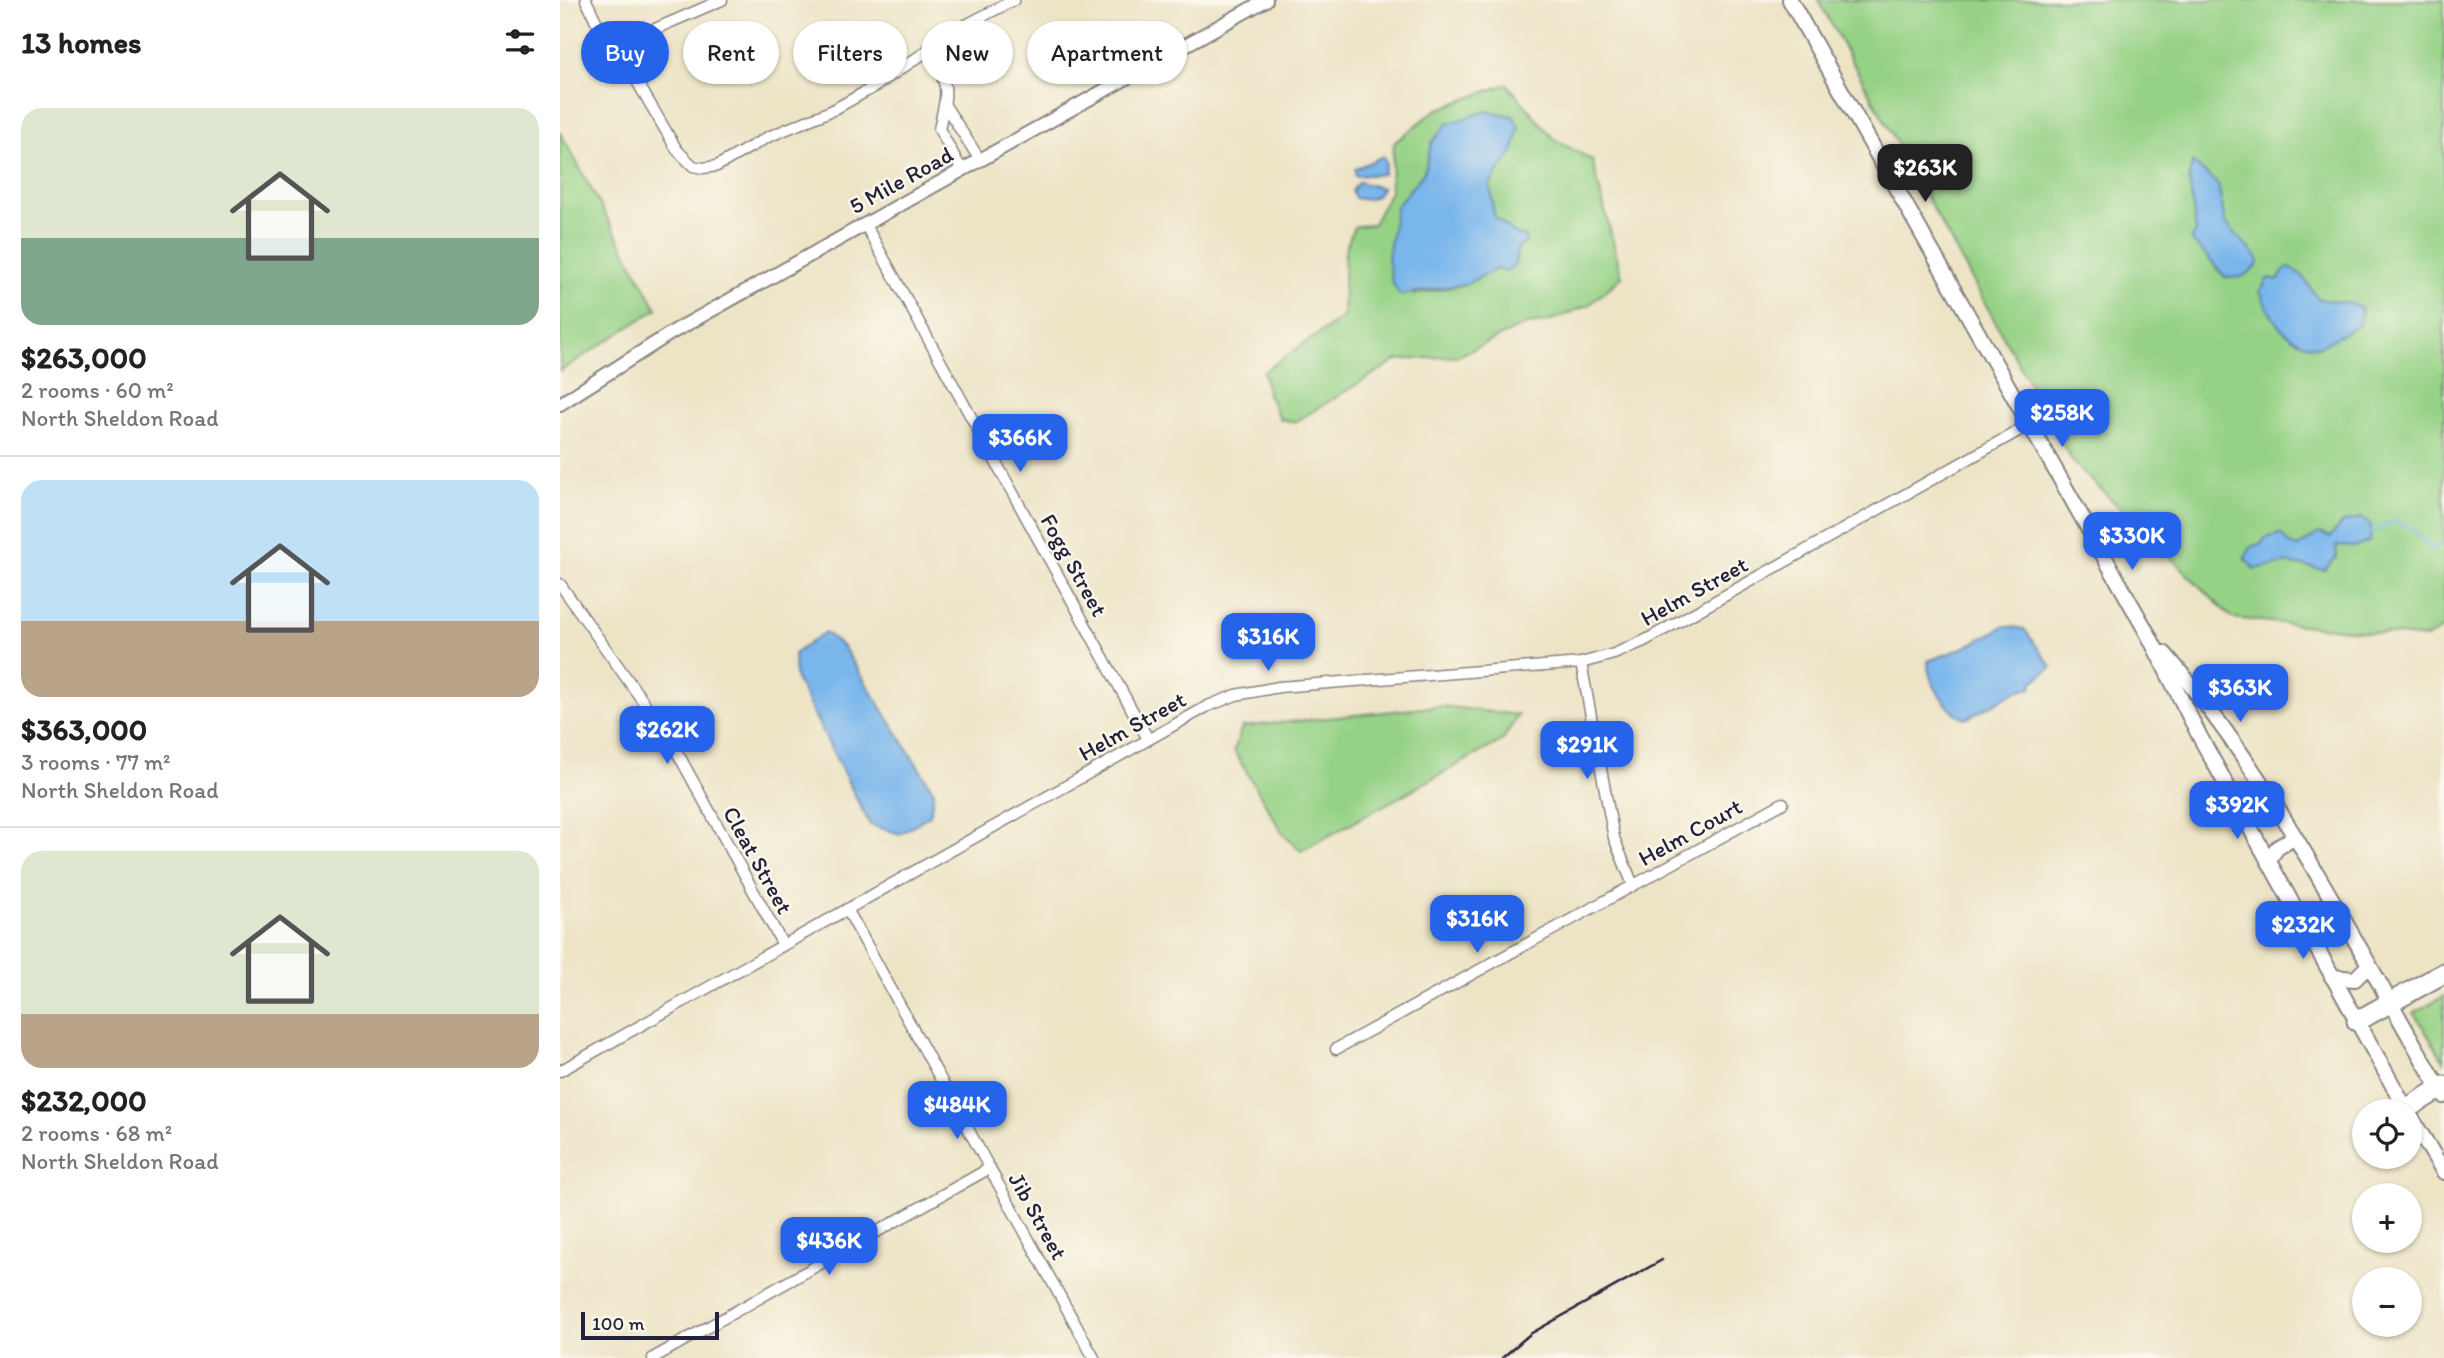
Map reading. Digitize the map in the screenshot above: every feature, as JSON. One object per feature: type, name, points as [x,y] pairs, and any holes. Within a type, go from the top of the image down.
[{"type":"highway","points":[[2357,1021],[2444,974]]},
{"type":"highway","points":[[2422,1104],[2443,1091]]},
{"type":"main road","points":[[1790,0],[2149,636],[2268,861],[2401,1099]]},
{"type":"main road","points":[[2149,636],[2189,682],[2295,837],[2443,1091]]},
{"type":"main road","points":[[2268,861],[2277,848],[2295,837]]},
{"type":"main road","points":[[2332,977],[2356,979],[2369,965]]},
{"type":"main road","points":[[2422,1135],[2444,1172]]},
{"type":"street","points":[[586,0],[597,21]]},
{"type":"street","points":[[669,23],[722,0]]},
{"type":"street","points":[[974,21],[1014,0]]},
{"type":"street","name":"5 Mile Road","points":[[560,404],[671,333],[1266,0]]},
{"type":"street","points":[[638,84],[677,150],[693,166],[704,168],[717,166],[768,136],[833,110],[874,87],[921,54]]},
{"type":"street","points":[[945,84],[946,107],[939,129],[962,170]]},
{"type":"street","points":[[946,107],[980,160]]},
{"type":"street","name":"Fogg Street","points":[[866,224],[1148,739]]},
{"type":"street","name":"Helm Street","points":[[560,1070],[1208,706],[1259,690],[1581,663],[1614,654],[1644,641],[2029,425]]},
{"type":"street","name":"Cleat Street","points":[[560,583],[671,741],[783,945]]},
{"type":"street","name":"Helm Court","points":[[1581,663],[1614,838],[1633,885],[1783,803]]},
{"type":"street","points":[[1336,1049],[1633,885]]},
{"type":"street","name":"Jib Street","points":[[847,909],[1094,1358]]},
{"type":"street","points":[[653,1358],[990,1168]]},
{"type":"green space","points":[[1818,0],[2444,0],[2444,628],[2426,638],[2232,618],[2072,461]]},
{"type":"green space","points":[[1507,84],[1554,139],[1592,160],[1622,277],[1589,305],[1547,322],[1527,324],[1458,356],[1397,360],[1295,422],[1280,419],[1268,394],[1263,372],[1343,317],[1345,251],[1354,227],[1373,224],[1390,192],[1394,143],[1436,110]],"holes":[[[1487,111],[1519,127],[1514,150],[1490,184],[1494,216],[1515,234],[1525,237],[1526,242],[1517,249],[1516,261],[1507,271],[1496,269],[1466,284],[1413,295],[1394,225],[1396,207],[1424,172],[1447,124]]]},
{"type":"green space","points":[[560,132],[657,309],[560,371]]},
{"type":"green space","points":[[1441,706],[1518,715],[1503,740],[1301,851],[1284,835],[1234,751],[1242,727]]},
{"type":"green space","points":[[2444,996],[2444,1061],[2414,1013]]},
{"type":"water","points":[[1487,111],[1513,116],[1519,127],[1514,150],[1490,184],[1494,216],[1515,234],[1525,237],[1526,242],[1517,249],[1514,266],[1507,271],[1496,269],[1466,284],[1400,295],[1392,282],[1388,258],[1396,207],[1424,172],[1432,142],[1447,124]]},
{"type":"water","points":[[1383,156],[1386,163],[1383,174],[1355,176],[1355,169]]},
{"type":"water","points":[[2192,162],[2218,184],[2225,222],[2257,257],[2259,263],[2244,275],[2225,277],[2191,239],[2196,232],[2189,179]]},
{"type":"water","points":[[1359,182],[1382,188],[1371,199],[1355,198],[1352,191]]},
{"type":"water","points":[[2290,268],[2302,275],[2318,299],[2362,308],[2359,325],[2319,347],[2289,335],[2269,312],[2260,291],[2268,278],[2278,280],[2285,269]]},
{"type":"water","points":[[2361,518],[2371,525],[2370,541],[2356,547],[2336,546],[2337,557],[2324,570],[2288,563],[2254,569],[2245,558],[2251,547],[2262,543],[2265,538],[2281,534],[2289,544],[2298,547],[2319,533],[2330,537],[2344,522]]},
{"type":"water","points":[[2005,626],[2024,629],[2052,667],[2033,682],[2031,688],[2019,690],[1966,719],[1945,703],[1931,678],[1928,661],[1963,648]]},
{"type":"water","points":[[825,632],[844,648],[934,792],[930,815],[900,834],[870,825],[795,677],[794,654]]},
{"type":"waterway","points":[[2370,533],[2395,521],[2412,528],[2432,549],[2444,542]]},
{"type":"railway","points":[[1502,1358],[1530,1334],[1662,1260]]}]
